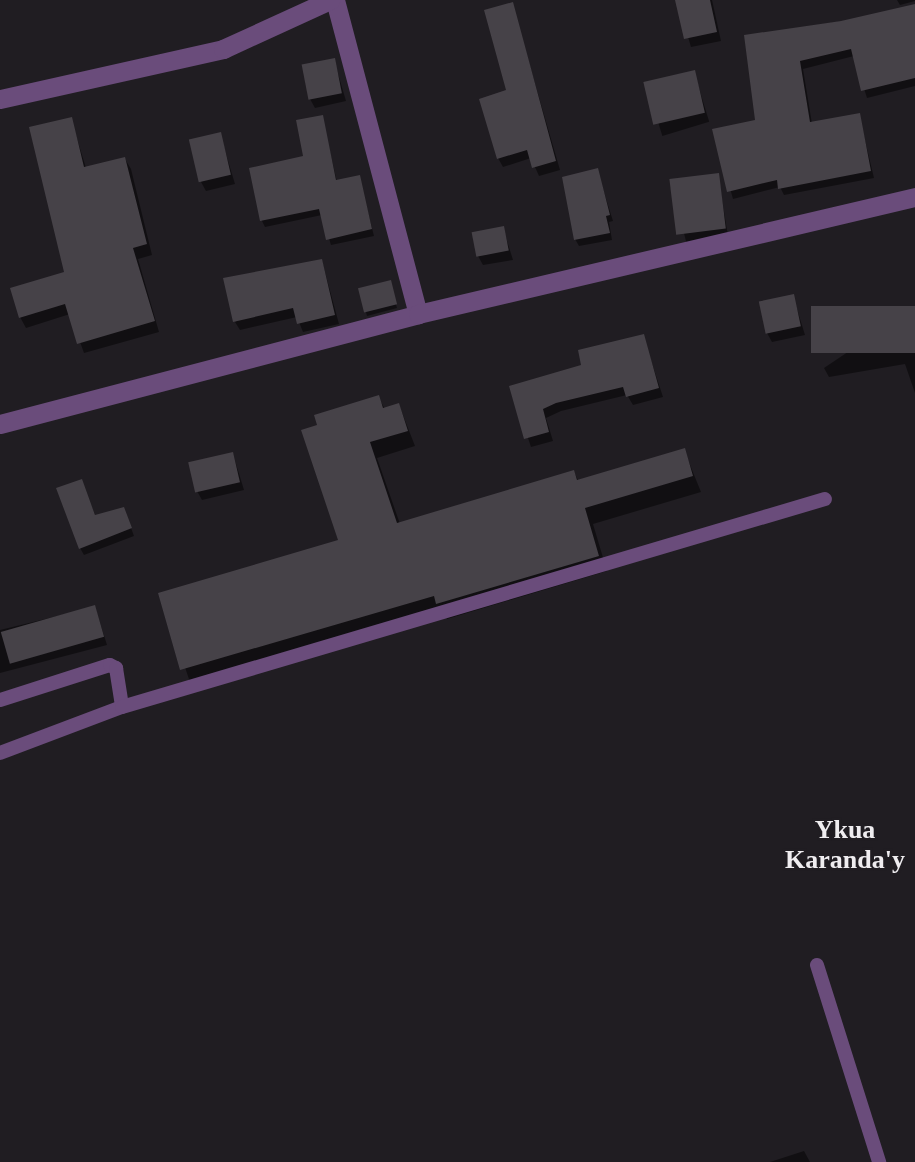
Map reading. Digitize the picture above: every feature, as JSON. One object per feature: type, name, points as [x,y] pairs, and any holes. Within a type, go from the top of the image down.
[{"type":"street","points":[[0,99],[223,49],[332,0],[418,314]]},
{"type":"street","points":[[0,424],[418,314],[915,197]]},
{"type":"lane","points":[[0,754],[122,707],[825,499]]},
{"type":"lane","points":[[0,700],[110,665],[116,668],[122,707]]},
{"type":"lane","points":[[817,965],[878,1162]]},
{"type":"building","points":[[675,0],[710,0],[717,32],[684,39]]},
{"type":"building","points":[[513,2],[556,161],[532,168],[527,150],[497,159],[479,99],[506,90],[484,10]]},
{"type":"building","points":[[915,4],[915,78],[861,91],[851,49],[800,61],[810,122],[860,113],[871,171],[778,189],[777,180],[727,192],[712,129],[755,120],[744,35],[841,21]]},
{"type":"building","points":[[335,58],[342,93],[308,100],[302,64]]},
{"type":"building","points":[[695,70],[705,113],[653,125],[643,82]]},
{"type":"building","points":[[323,115],[336,180],[360,175],[372,229],[326,240],[319,209],[260,221],[249,168],[303,156],[296,120]]},
{"type":"building","points":[[72,117],[84,167],[125,157],[147,244],[133,248],[155,321],[77,344],[65,304],[19,318],[10,288],[64,272],[29,127]]},
{"type":"building","points":[[221,132],[231,175],[199,182],[189,139]]},
{"type":"building","points":[[598,168],[610,215],[606,216],[610,233],[574,240],[562,177]]},
{"type":"building","points":[[719,173],[726,229],[676,235],[669,179]]},
{"type":"building","points":[[504,226],[509,251],[476,257],[472,232]]},
{"type":"building","points":[[322,259],[335,315],[297,324],[293,308],[233,322],[223,278]]},
{"type":"building","points":[[391,280],[397,304],[364,312],[358,288]]},
{"type":"building","points":[[794,294],[801,326],[766,334],[759,301]]},
{"type":"building","points":[[811,306],[915,306],[915,353],[811,353]]},
{"type":"building","points":[[644,334],[659,388],[626,397],[623,387],[556,403],[543,409],[549,432],[524,439],[509,386],[581,365],[578,350]]},
{"type":"building","points":[[379,395],[383,408],[399,403],[408,431],[370,442],[397,523],[574,470],[577,480],[685,448],[693,476],[585,508],[599,556],[436,604],[434,596],[180,670],[158,593],[338,540],[301,430],[317,425],[314,415]]},
{"type":"building","points":[[233,452],[240,482],[195,493],[188,462]]},
{"type":"building","points":[[82,479],[95,515],[124,507],[132,528],[79,549],[56,488]]},
{"type":"building","points":[[95,605],[104,637],[10,664],[1,632]]},
{"type":"district","name":"Ykua Karanda'y","points":[[845,845]]}]
